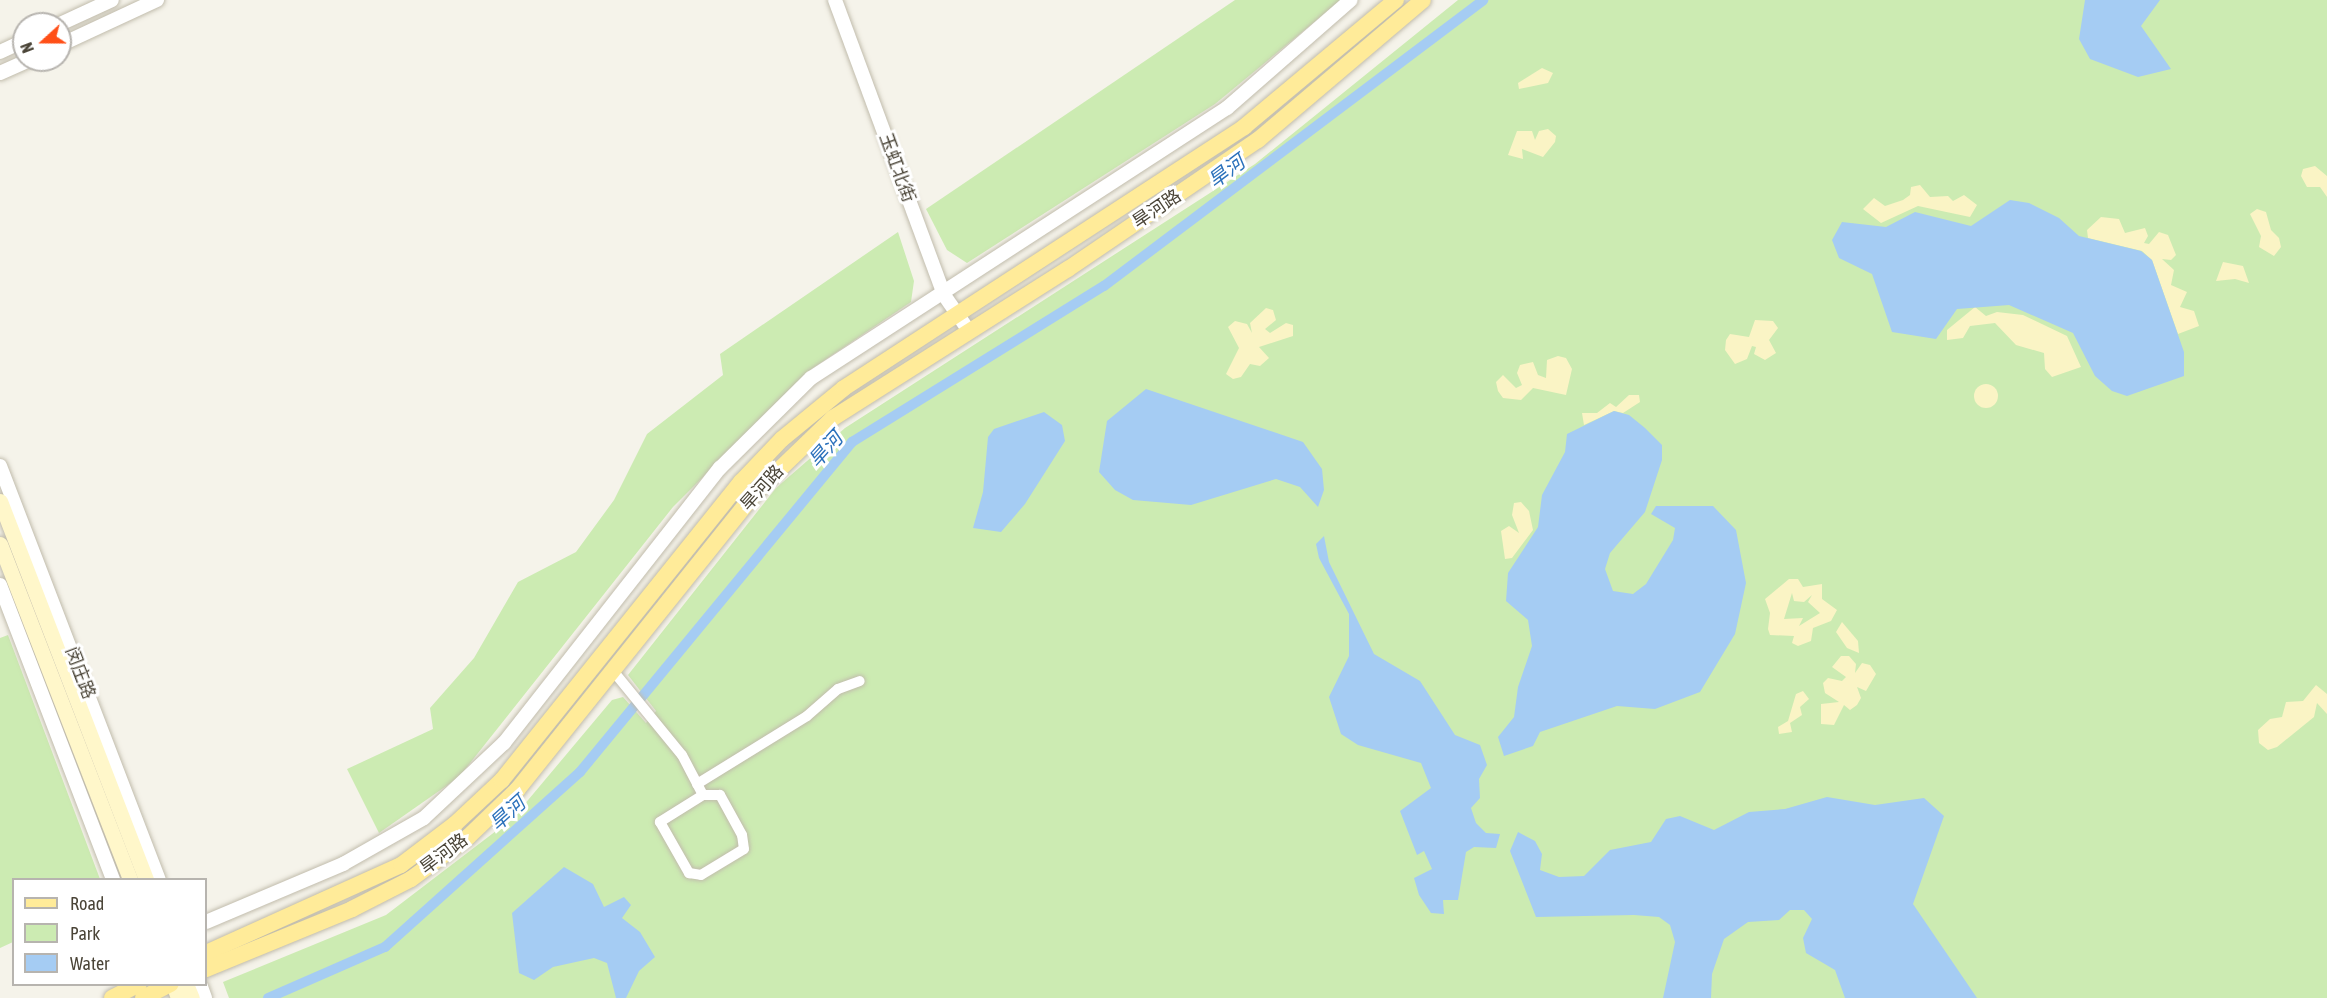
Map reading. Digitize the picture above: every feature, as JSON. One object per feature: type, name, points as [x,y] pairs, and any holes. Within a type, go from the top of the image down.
[{"type":"main road","name":"旱河路","points":[[207,953],[401,865],[455,825],[502,780],[741,482],[782,440],[844,388],[1244,127],[1396,0]]},
{"type":"main road","name":"旱河路","points":[[207,969],[352,909],[411,879],[468,837],[517,790],[618,677],[755,493],[854,402],[969,331],[1258,140],[1423,0]]},
{"type":"main road","points":[[844,388],[854,402]]},
{"type":"main road","name":"闵庄路","points":[[0,501],[146,878]]},
{"type":"main road","name":"闵庄路","points":[[0,544],[130,878]]},
{"type":"main road","points":[[112,998],[134,986]]},
{"type":"main road","points":[[143,998],[165,988],[178,998]]},
{"type":"street","points":[[72,18],[112,0]]},
{"type":"street","points":[[72,39],[157,0]]},
{"type":"street","name":"玉虹北街","points":[[835,0],[944,295],[969,331]]},
{"type":"street","points":[[207,922],[387,842],[457,791],[504,743],[720,468],[762,422],[811,378],[944,295],[1227,108],[1351,0]]},
{"type":"street","name":"闵庄路","points":[[0,466],[159,878]]},
{"type":"street","points":[[0,585],[113,878]]},
{"type":"street","points":[[618,677],[650,713],[703,795]]},
{"type":"street","points":[[697,784],[807,716],[838,689],[860,681]]},
{"type":"street","points":[[81,795],[85,764]]},
{"type":"street","points":[[703,795],[720,795],[742,835],[744,849],[701,875],[689,873],[660,822],[703,795]]},
{"type":"green space","points":[[1235,0],[1341,0],[1215,104],[967,263],[947,250],[926,209]]},
{"type":"green space","points":[[1458,0],[2327,0],[2327,998],[229,998],[223,982],[386,915],[513,818],[612,700],[623,697],[646,723],[656,711],[628,675],[776,488],[845,428],[1255,164]]},
{"type":"green space","points":[[898,232],[914,281],[911,302],[810,370],[673,507],[459,777],[379,833],[347,769],[433,729],[430,708],[474,658],[518,582],[576,552],[614,500],[647,434],[723,375],[720,354]]},
{"type":"green space","points":[[8,635],[100,878],[12,878],[12,942],[0,948],[0,638]]},
{"type":"sand","points":[[1542,68],[1553,73],[1548,83],[1519,89],[1518,83]]},
{"type":"sand","points":[[1548,129],[1556,136],[1555,142],[1543,157],[1522,149],[1523,159],[1508,155],[1517,131],[1532,131],[1535,140],[1539,131]]},
{"type":"sand","points":[[2315,166],[2327,176],[2327,197],[2320,187],[2307,187],[2301,176],[2303,169]]},
{"type":"sand","points":[[1920,185],[1930,197],[1948,196],[1953,201],[1964,195],[1977,205],[1970,217],[1918,206],[1881,223],[1863,209],[1874,198],[1885,206],[1903,200],[1910,195],[1911,187]]},
{"type":"sand","points":[[2257,209],[2266,212],[2271,230],[2279,238],[2281,247],[2274,256],[2259,247],[2261,236],[2250,214]]},
{"type":"sand","points":[[2101,217],[2119,219],[2125,233],[2145,228],[2148,236],[2144,243],[2149,244],[2159,232],[2168,235],[2176,255],[2171,260],[2162,259],[2174,270],[2171,285],[2187,292],[2180,307],[2194,311],[2199,326],[2178,334],[2152,260],[2142,251],[2088,238],[2087,230]]},
{"type":"sand","points":[[2223,262],[2243,266],[2249,283],[2235,279],[2216,281]]},
{"type":"sand","points":[[1975,307],[1986,316],[1997,312],[2023,315],[2067,336],[2081,367],[2052,377],[2045,369],[2044,353],[2016,345],[1995,323],[1970,326],[1963,338],[1947,340],[1947,330]]},
{"type":"sand","points":[[1266,308],[1273,310],[1276,320],[1265,329],[1270,333],[1286,323],[1293,325],[1293,336],[1259,347],[1269,358],[1260,366],[1250,364],[1241,377],[1233,379],[1226,374],[1239,348],[1228,327],[1235,321],[1247,324],[1252,333],[1250,323]]},
{"type":"sand","points":[[1755,320],[1773,321],[1778,328],[1769,340],[1776,353],[1765,360],[1754,354],[1756,347],[1752,346],[1747,359],[1735,364],[1725,350],[1726,340],[1730,334],[1749,337]]},
{"type":"sand","points":[[1558,356],[1566,358],[1572,369],[1566,395],[1533,388],[1521,400],[1503,398],[1498,391],[1496,382],[1503,375],[1516,388],[1522,385],[1517,373],[1520,365],[1533,362],[1538,375],[1546,378],[1547,360]]},
{"type":"sand","points":[[1986,384],[1994,388],[1998,396],[1994,404],[1986,408],[1978,404],[1974,396],[1978,388]]},
{"type":"sand","points":[[1629,395],[1639,395],[1640,402],[1623,413],[1614,411],[1584,425],[1582,413],[1597,413],[1610,403],[1616,407]]},
{"type":"sand","points":[[1521,502],[1529,511],[1533,530],[1512,558],[1505,559],[1501,531],[1509,526],[1519,533],[1512,515],[1514,503]]},
{"type":"sand","points":[[1789,579],[1798,579],[1803,587],[1822,584],[1822,599],[1837,610],[1831,621],[1813,628],[1811,641],[1798,646],[1792,643],[1794,636],[1770,635],[1768,629],[1770,613],[1765,599]],"holes":[[[1792,593],[1794,601],[1804,602],[1812,595],[1808,602],[1820,613],[1799,626],[1803,618],[1784,619]]]},
{"type":"sand","points":[[1842,622],[1858,641],[1859,653],[1847,648],[1836,632]]},
{"type":"sand","points":[[1841,656],[1849,656],[1856,664],[1855,673],[1862,663],[1870,665],[1876,674],[1866,691],[1857,687],[1861,698],[1857,705],[1850,710],[1844,705],[1834,725],[1821,724],[1821,704],[1839,702],[1825,693],[1823,683],[1828,678],[1842,681],[1846,677],[1832,667]]},
{"type":"sand","points":[[2316,685],[2327,694],[2327,714],[2317,703],[2314,717],[2277,747],[2268,750],[2259,743],[2258,730],[2270,719],[2282,717],[2286,702],[2303,701]]},
{"type":"sand","points":[[1803,691],[1809,699],[1800,707],[1802,715],[1790,723],[1792,732],[1779,734],[1778,727],[1788,721],[1796,694]]},
{"type":"water","points":[[2085,0],[2160,0],[2141,26],[2171,69],[2138,77],[2090,59],[2079,39]]},
{"type":"water","points":[[2010,200],[2029,203],[2059,218],[2079,236],[2141,251],[2152,260],[2184,352],[2184,376],[2127,396],[2112,391],[2095,376],[2073,333],[2009,305],[1957,309],[1936,339],[1892,332],[1872,274],[1839,258],[1832,240],[1842,222],[1886,227],[1915,212],[1971,226]]},
{"type":"water","points":[[1146,389],[1303,442],[1322,469],[1324,490],[1318,507],[1300,487],[1276,479],[1191,505],[1133,500],[1115,490],[1099,472],[1107,421]]},
{"type":"water","points":[[1614,411],[1629,415],[1662,445],[1662,460],[1645,512],[1610,553],[1605,569],[1613,591],[1633,594],[1646,584],[1673,540],[1675,528],[1651,514],[1656,506],[1713,506],[1736,530],[1746,583],[1735,634],[1700,692],[1655,709],[1617,706],[1540,732],[1533,746],[1504,756],[1498,737],[1514,717],[1518,687],[1532,646],[1528,620],[1506,601],[1508,573],[1538,527],[1542,495],[1565,452],[1567,434]]},
{"type":"water","points":[[1044,412],[1062,425],[1065,441],[1025,504],[1001,532],[973,528],[983,492],[988,437],[994,429]]},
{"type":"water","points":[[1324,536],[1329,562],[1374,654],[1420,681],[1455,735],[1480,745],[1487,765],[1479,779],[1480,798],[1471,808],[1476,823],[1486,833],[1500,834],[1496,848],[1474,847],[1466,852],[1458,900],[1443,900],[1444,914],[1431,913],[1419,895],[1414,878],[1432,869],[1424,851],[1417,855],[1400,811],[1431,788],[1421,763],[1358,745],[1341,734],[1329,697],[1349,656],[1349,614],[1319,558],[1316,544]]},
{"type":"water","points":[[1827,797],[1875,805],[1924,798],[1944,816],[1913,904],[1977,998],[1845,998],[1835,970],[1806,953],[1803,938],[1812,919],[1804,910],[1790,910],[1779,920],[1748,922],[1724,939],[1712,974],[1711,998],[1663,998],[1675,942],[1670,925],[1659,917],[1634,915],[1536,917],[1510,851],[1518,832],[1535,841],[1542,854],[1540,870],[1559,877],[1584,876],[1610,850],[1651,842],[1666,819],[1680,816],[1714,830],[1749,812],[1785,809]]},
{"type":"water","points":[[564,867],[593,884],[604,907],[624,897],[631,905],[622,918],[640,932],[655,957],[639,971],[626,998],[616,998],[607,963],[594,958],[553,967],[534,980],[519,973],[512,913]]},
{"type":"waterway","name":"旱河","points":[[268,998],[385,947],[580,772],[852,442],[1104,286],[1483,0]]}]
